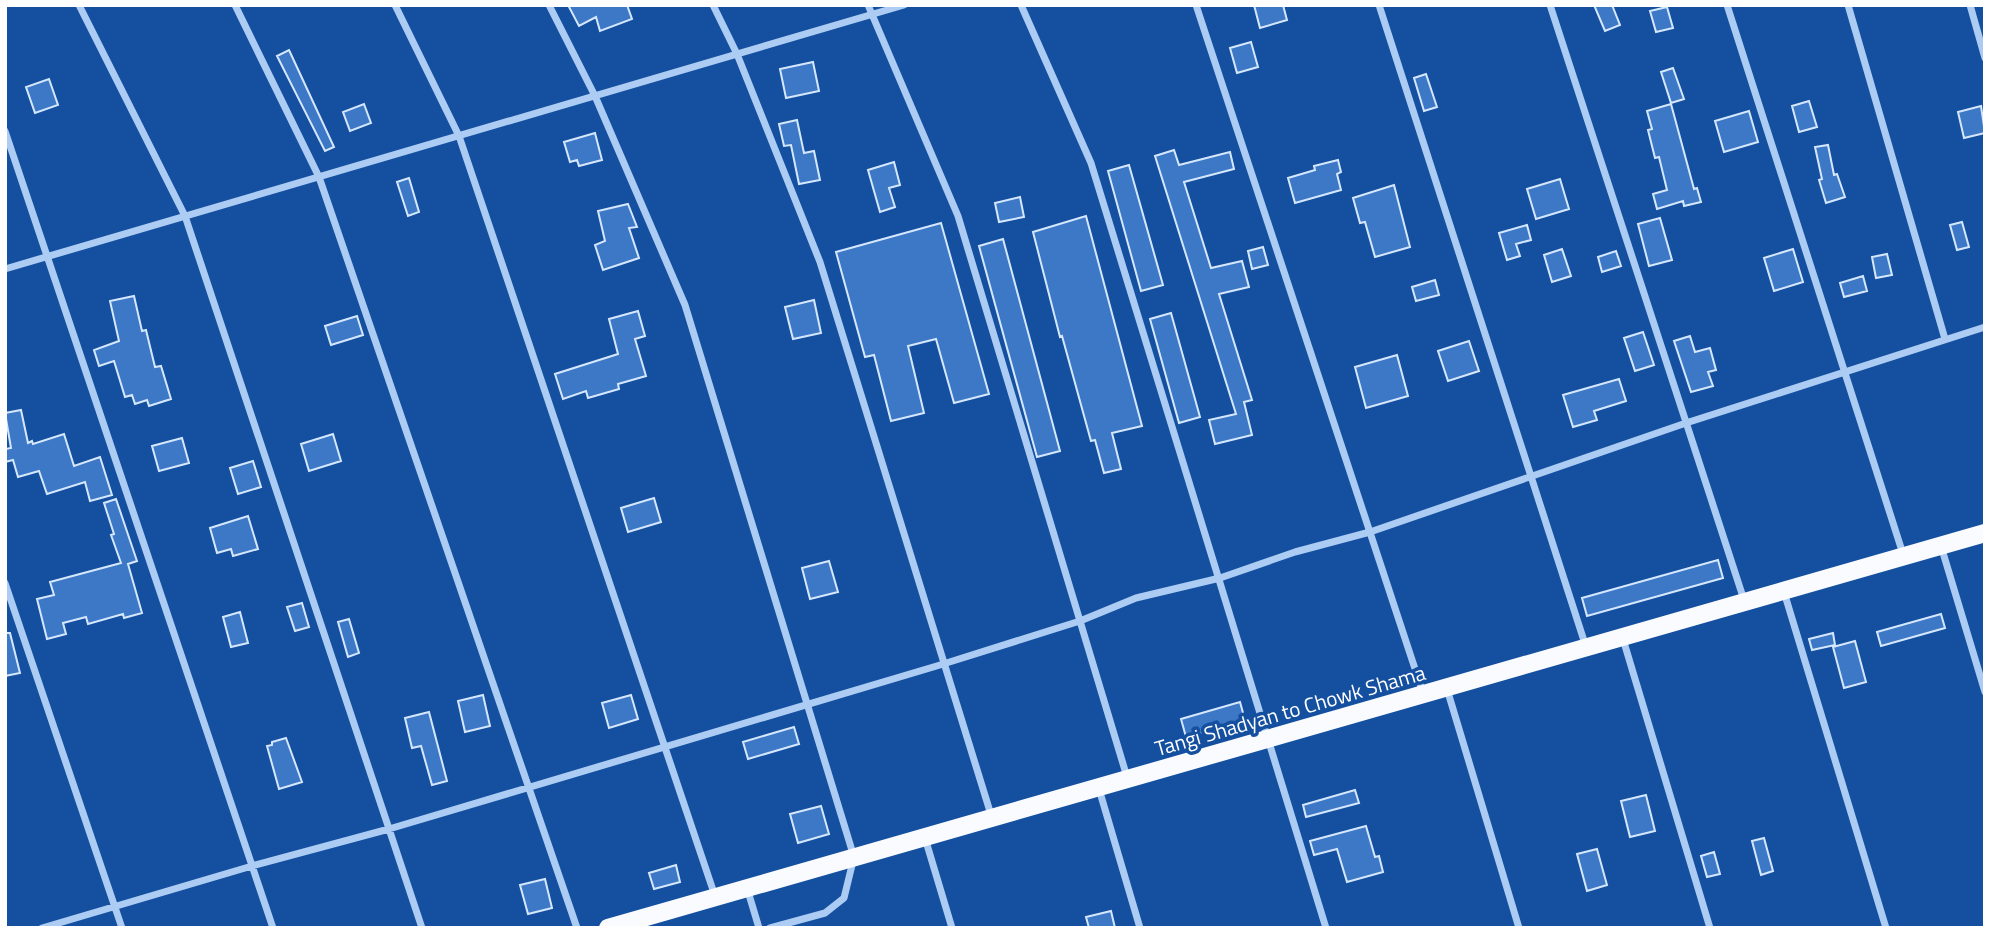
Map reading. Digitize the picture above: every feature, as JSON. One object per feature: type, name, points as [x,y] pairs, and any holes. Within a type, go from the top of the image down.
[{"type":"main road","name":"Tangi Shadyan to Chowk Shama","points":[[608,928],[1985,533]]},
{"type":"street","points":[[79,5],[185,216],[422,928]]},
{"type":"street","points":[[235,5],[319,177],[577,928]]},
{"type":"street","points":[[395,5],[459,136],[715,897]]},
{"type":"street","points":[[549,5],[595,96],[685,305],[854,857],[844,898],[825,913],[770,928]]},
{"type":"street","points":[[713,5],[737,54],[820,262],[993,818]]},
{"type":"street","points":[[868,5],[958,215],[1128,780]]},
{"type":"street","points":[[5,269],[904,5]]},
{"type":"street","points":[[1021,5],[1091,163],[1326,928]]},
{"type":"street","points":[[1196,5],[1424,695]]},
{"type":"street","points":[[1379,5],[1587,648]]},
{"type":"street","points":[[1550,5],[1745,603]]},
{"type":"street","points":[[1727,5],[1904,557]]},
{"type":"street","points":[[1848,5],[1945,339]]},
{"type":"street","points":[[1970,5],[1985,58]]},
{"type":"street","points":[[5,131],[273,928]]},
{"type":"street","points":[[42,928],[389,829],[945,663],[1080,621],[1136,598],[1220,578],[1295,552],[1370,532],[1686,423],[1985,327]]},
{"type":"street","points":[[1941,546],[1985,692]]},
{"type":"street","points":[[5,583],[122,928]]},
{"type":"street","points":[[1784,592],[1886,928]]},
{"type":"street","points":[[1623,638],[1710,928]]},
{"type":"street","points":[[1447,689],[1519,928]]},
{"type":"street","points":[[1098,788],[1140,928]]},
{"type":"street","points":[[925,837],[952,928]]},
{"type":"street","points":[[747,888],[758,928]]},
{"type":"building","points":[[568,5],[627,5],[632,19],[600,31],[596,17],[579,26]]},
{"type":"building","points":[[1254,5],[1283,5],[1287,20],[1260,28]]},
{"type":"building","points":[[1594,5],[1612,5],[1620,25],[1605,31]]},
{"type":"building","points":[[1667,7],[1673,28],[1656,32],[1650,11]]},
{"type":"building","points":[[1251,42],[1258,67],[1237,73],[1230,48]]},
{"type":"building","points":[[289,50],[334,147],[325,151],[277,56]]},
{"type":"building","points":[[813,62],[819,91],[786,98],[780,69]]},
{"type":"building","points":[[1673,68],[1684,99],[1671,103],[1661,72]]},
{"type":"building","points":[[1426,74],[1437,107],[1424,111],[1414,78]]},
{"type":"building","points":[[49,79],[58,105],[35,113],[26,87]]},
{"type":"building","points":[[1809,101],[1817,127],[1799,132],[1792,106]]},
{"type":"building","points":[[364,104],[371,123],[350,131],[343,112]]},
{"type":"building","points":[[1671,104],[1694,189],[1697,188],[1701,202],[1684,206],[1683,201],[1657,209],[1653,194],[1667,190],[1659,157],[1655,158],[1648,130],[1652,129],[1647,111]]},
{"type":"building","points":[[1981,106],[1985,133],[1964,138],[1958,112]]},
{"type":"building","points":[[1749,111],[1758,142],[1724,152],[1715,121]]},
{"type":"building","points":[[797,120],[804,153],[814,151],[820,180],[799,184],[791,145],[784,146],[779,124]]},
{"type":"building","points":[[595,133],[602,160],[579,166],[577,160],[570,162],[564,142]]},
{"type":"building","points":[[1828,145],[1834,175],[1837,174],[1845,197],[1826,203],[1819,180],[1822,179],[1815,147]]},
{"type":"building","points":[[1174,150],[1179,165],[1230,152],[1234,169],[1184,182],[1211,268],[1242,261],[1249,287],[1219,294],[1252,400],[1244,402],[1252,435],[1215,444],[1209,420],[1236,414],[1155,156]]},
{"type":"building","points":[[1338,160],[1341,172],[1337,174],[1341,190],[1295,203],[1288,178],[1315,170],[1314,166]]},
{"type":"building","points":[[894,162],[900,185],[889,188],[895,207],[880,212],[868,170]]},
{"type":"building","points":[[1129,165],[1163,285],[1141,291],[1108,171]]},
{"type":"building","points":[[409,178],[419,212],[408,216],[397,182]]},
{"type":"building","points":[[1560,179],[1569,209],[1536,219],[1527,189]]},
{"type":"building","points":[[1394,185],[1410,247],[1375,257],[1365,222],[1360,223],[1353,198]]},
{"type":"building","points":[[1020,197],[1024,217],[999,222],[995,203]]},
{"type":"building","points":[[628,204],[637,227],[629,228],[639,258],[603,270],[595,245],[605,241],[598,211]]},
{"type":"building","points":[[1086,216],[1142,426],[1112,433],[1121,469],[1104,473],[1095,440],[1091,441],[1062,336],[1060,337],[1033,232]]},
{"type":"building","points":[[1660,218],[1672,260],[1649,266],[1638,224]]},
{"type":"building","points":[[1962,222],[1969,247],[1957,250],[1950,225]]},
{"type":"building","points":[[941,223],[989,394],[954,403],[936,339],[908,346],[924,413],[891,421],[874,355],[865,357],[836,252]]},
{"type":"building","points":[[1527,225],[1531,240],[1516,244],[1520,256],[1507,260],[1499,233]]},
{"type":"building","points":[[1003,239],[1060,451],[1037,457],[979,246]]},
{"type":"building","points":[[1263,247],[1268,265],[1252,269],[1248,251]]},
{"type":"building","points":[[1562,249],[1571,276],[1552,282],[1544,255]]},
{"type":"building","points":[[1793,249],[1803,282],[1774,291],[1764,258]]},
{"type":"building","points":[[1616,251],[1621,266],[1602,272],[1598,257]]},
{"type":"building","points":[[1887,254],[1892,275],[1876,278],[1872,257]]},
{"type":"building","points":[[1863,276],[1867,291],[1844,297],[1840,283]]},
{"type":"building","points":[[1435,280],[1439,295],[1416,301],[1412,287]]},
{"type":"building","points":[[134,296],[142,331],[146,330],[155,367],[161,366],[171,399],[149,406],[147,400],[135,404],[132,395],[125,397],[114,361],[99,366],[94,350],[119,341],[110,301]]},
{"type":"building","points":[[814,300],[821,333],[793,339],[785,307]]},
{"type":"building","points":[[638,311],[645,336],[635,339],[646,376],[618,384],[619,389],[588,398],[586,391],[563,399],[555,374],[618,354],[609,319]]},
{"type":"building","points":[[1171,313],[1200,417],[1179,423],[1150,319]]},
{"type":"building","points":[[357,316],[363,335],[331,345],[325,326]]},
{"type":"building","points":[[1643,332],[1654,365],[1635,371],[1624,338]]},
{"type":"building","points":[[1690,336],[1695,352],[1710,348],[1716,370],[1708,372],[1713,386],[1691,392],[1674,341]]},
{"type":"building","points":[[1469,341],[1479,371],[1448,381],[1438,351]]},
{"type":"building","points":[[1397,355],[1408,396],[1366,408],[1355,367]]},
{"type":"building","points":[[1619,379],[1626,401],[1594,411],[1597,420],[1573,427],[1563,395]]},
{"type":"building","points":[[21,410],[28,443],[32,441],[33,444],[64,434],[74,466],[100,457],[112,495],[90,501],[85,482],[47,494],[39,471],[18,477],[13,460],[5,462],[5,449],[11,448],[5,413]]},
{"type":"building","points":[[333,434],[341,461],[309,471],[301,444]]},
{"type":"building","points":[[182,438],[189,463],[159,471],[152,446]]},
{"type":"building","points":[[253,461],[261,487],[238,494],[230,468]]},
{"type":"building","points":[[654,498],[661,522],[628,532],[621,508]]},
{"type":"building","points":[[116,499],[137,561],[128,564],[142,613],[124,618],[123,614],[88,624],[86,617],[63,623],[66,634],[47,639],[37,599],[54,595],[50,582],[121,563],[104,503]]},
{"type":"building","points":[[248,516],[258,549],[233,556],[231,549],[217,553],[210,528]]},
{"type":"building","points":[[1718,560],[1723,578],[1587,616],[1582,598]]},
{"type":"building","points":[[829,561],[838,592],[810,599],[802,568]]},
{"type":"building","points":[[302,603],[309,627],[295,631],[287,607]]},
{"type":"building","points":[[240,612],[248,643],[231,647],[223,617]]},
{"type":"building","points":[[1941,614],[1945,628],[1881,646],[1877,632]]},
{"type":"building","points":[[349,619],[359,653],[348,657],[338,622]]},
{"type":"building","points":[[5,633],[10,633],[20,673],[5,676]]},
{"type":"building","points":[[1833,633],[1835,645],[1812,650],[1809,639]]},
{"type":"building","points":[[1855,641],[1866,682],[1844,688],[1833,647]]},
{"type":"building","points":[[483,695],[490,726],[465,732],[458,701]]},
{"type":"building","points":[[631,695],[638,719],[609,728],[602,703]]},
{"type":"building","points":[[1240,702],[1245,720],[1186,737],[1181,719]]},
{"type":"building","points":[[429,712],[447,781],[432,785],[421,746],[412,748],[405,718]]},
{"type":"building","points":[[794,727],[799,744],[748,759],[743,742]]},
{"type":"building","points":[[286,738],[302,782],[279,789],[267,746]]},
{"type":"building","points":[[1355,790],[1359,803],[1306,817],[1303,805]]},
{"type":"building","points":[[1646,795],[1655,831],[1630,837],[1621,801]]},
{"type":"building","points":[[821,806],[829,834],[798,843],[790,814]]},
{"type":"building","points":[[1366,826],[1375,857],[1379,856],[1383,872],[1347,882],[1337,849],[1314,855],[1310,841]]},
{"type":"building","points":[[1764,838],[1773,871],[1761,875],[1752,841]]},
{"type":"building","points":[[1597,849],[1607,885],[1587,891],[1577,854]]},
{"type":"building","points":[[1714,852],[1720,874],[1707,877],[1701,856]]},
{"type":"building","points":[[676,865],[680,882],[654,889],[649,873]]},
{"type":"building","points":[[545,879],[552,908],[528,914],[520,885]]},
{"type":"building","points":[[1111,911],[1115,928],[1089,928],[1086,917]]}]
